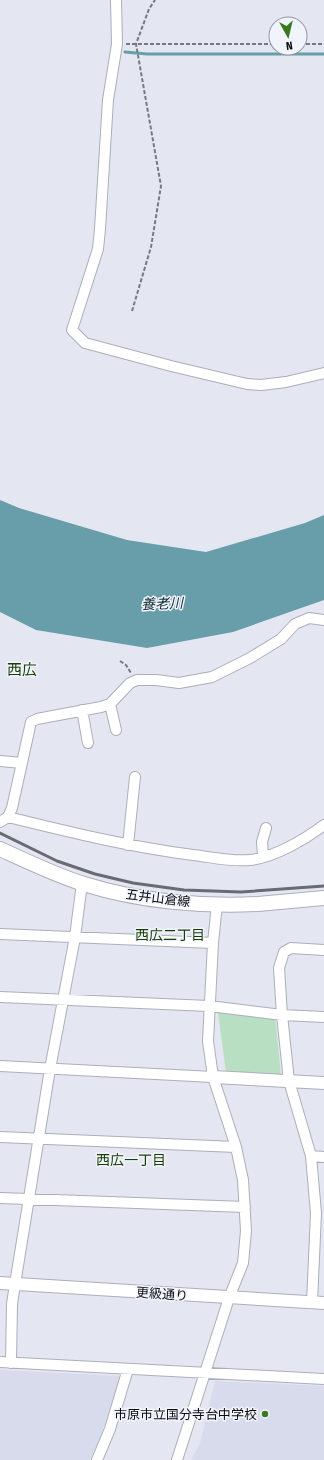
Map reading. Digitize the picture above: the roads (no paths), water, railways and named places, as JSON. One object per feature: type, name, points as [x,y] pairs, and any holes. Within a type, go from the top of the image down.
[{"type":"main road","name":"五井山倉線","points":[[0,849],[82,884],[157,900],[217,904],[256,904],[324,898]]},
{"type":"street","points":[[116,0],[117,44],[108,100],[98,249],[72,330],[85,343],[247,384],[261,385],[286,382],[324,373]]},
{"type":"street","points":[[324,620],[309,618],[295,624],[281,639],[250,658],[212,677],[179,683],[156,680],[137,680],[130,683],[110,704],[101,707],[44,717],[31,722],[12,808],[4,820],[163,851],[226,859],[250,860],[292,845],[324,825]]},
{"type":"street","points":[[110,704],[116,730]]},
{"type":"street","points":[[82,710],[88,743]]},
{"type":"street","points":[[0,761],[22,763]]},
{"type":"street","points":[[128,845],[135,777]]},
{"type":"street","points":[[263,856],[262,842],[266,828]]},
{"type":"street","points":[[11,1363],[12,1304],[50,1069],[75,937],[82,884]]},
{"type":"street","points":[[178,1460],[229,1298],[243,1263],[246,1231],[243,1180],[236,1147],[213,1077],[208,1041],[212,943],[217,904]]},
{"type":"street","points":[[0,934],[212,943]]},
{"type":"street","points":[[312,1303],[320,1213],[312,1156],[289,1081],[282,1015],[280,968],[284,952],[291,948],[324,950]]},
{"type":"street","points":[[0,997],[209,1006],[282,1015],[324,1017]]},
{"type":"street","points":[[0,1066],[324,1083]]},
{"type":"street","points":[[0,1137],[236,1147]]},
{"type":"street","points":[[312,1156],[324,1157]]},
{"type":"street","points":[[0,1198],[245,1207]]},
{"type":"street","name":"更級通り","points":[[0,1283],[324,1303]]},
{"type":"street","points":[[0,1362],[324,1379]]},
{"type":"street","points":[[97,1460],[110,1429],[128,1369]]},
{"type":"water","name":"養老川","points":[[0,500],[19,508],[127,540],[206,552],[305,523],[324,515],[324,600],[233,632],[147,648],[36,630],[0,612]]},
{"type":"waterway","points":[[125,52],[147,54],[324,54]]},
{"type":"railway","points":[[0,833],[57,861],[95,874],[133,883],[184,890],[241,892],[324,886]]},
{"type":"place","name":"市原市立国分寺台中学校","points":[[265,1414]]},
{"type":"district","name":"西広","points":[[22,670]]},
{"type":"district","name":"西広二丁目","points":[[170,935]]},
{"type":"district","name":"西広一丁目","points":[[131,1160]]}]
